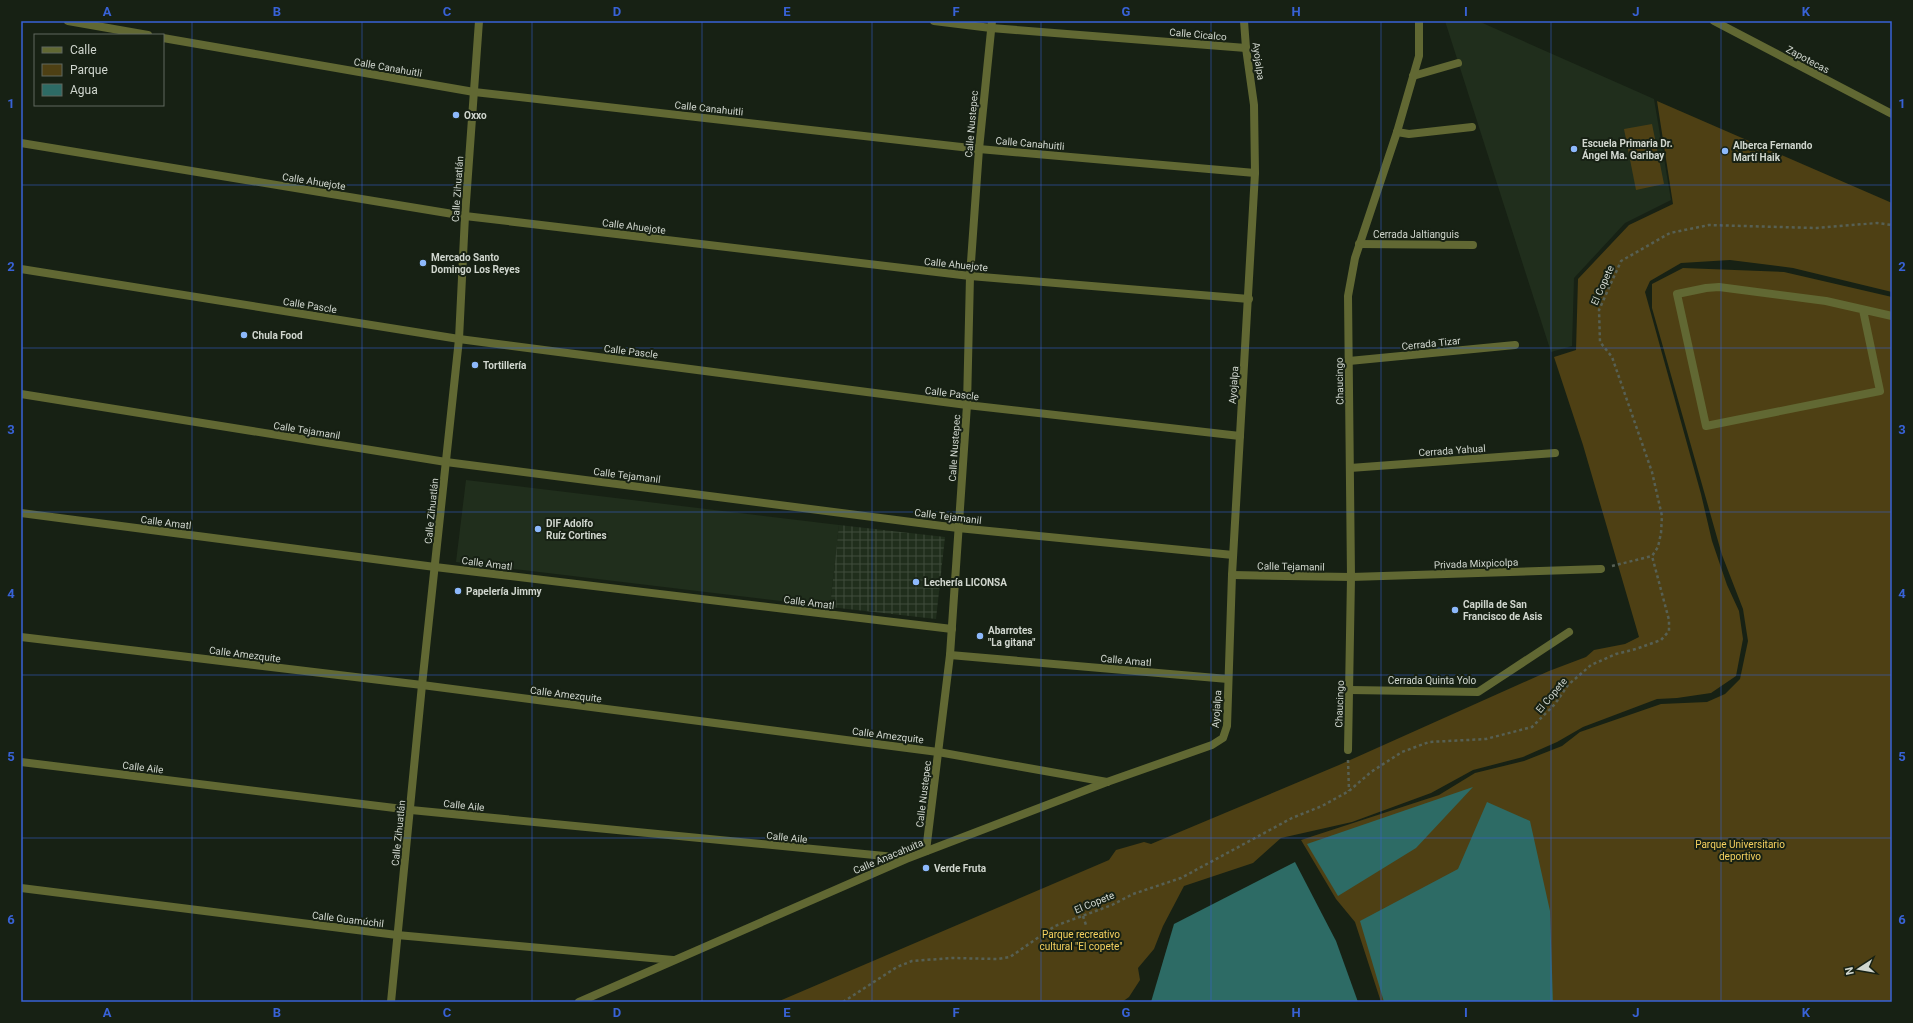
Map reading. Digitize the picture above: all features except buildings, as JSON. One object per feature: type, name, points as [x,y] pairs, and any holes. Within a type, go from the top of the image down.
[{"type":"street","points":[[68,21],[142,34]]},
{"type":"street","name":"Calle Zihuatlán","points":[[391,1002],[411,810],[422,685],[459,339],[465,216],[479,21]]},
{"type":"street","name":"Calle Cicalco","points":[[934,21],[991,24],[1246,48]]},
{"type":"street","name":"Ayojalpa","points":[[1212,745],[1223,738],[1227,726],[1233,555],[1249,299],[1255,173],[1254,105],[1246,48],[1244,21]]},
{"type":"street","name":"Chaucingo","points":[[1348,750],[1351,577],[1348,296],[1359,244],[1397,132],[1413,76],[1418,56],[1419,21]]},
{"type":"street","name":"Zapotecas","points":[[1714,21],[1892,114]]},
{"type":"street","name":"Calle Nustepec","points":[[926,851],[950,655],[966,405],[970,276],[978,149],[991,24]]},
{"type":"street","name":"Calle Canahuitli","points":[[164,38],[474,92],[978,149],[1255,173]]},
{"type":"street","points":[[1413,76],[1458,63]]},
{"type":"street","points":[[1397,132],[1409,134],[1472,127]]},
{"type":"street","name":"Calle Ahuejote","points":[[21,143],[465,216],[970,276],[1249,299]]},
{"type":"street","name":"Cerrada Jaltianguis","points":[[1359,244],[1473,244]]},
{"type":"street","name":"Calle Pascle","points":[[21,269],[459,339],[966,405],[1240,436]]},
{"type":"street","points":[[1863,310],[1880,391],[1706,426],[1677,294],[1719,287],[1826,301],[1892,316]]},
{"type":"street","name":"Cerrada Tizar","points":[[1349,362],[1515,345]]},
{"type":"street","name":"Calle Tejamanil","points":[[21,394],[446,462],[958,528],[1233,555]]},
{"type":"street","name":"Cerrada Yahual","points":[[1350,468],[1555,453]]},
{"type":"street","name":"Calle Amatl","points":[[21,513],[435,567],[952,629]]},
{"type":"street","name":"Privada Mixpicolpa","points":[[1351,577],[1601,569]]},
{"type":"street","name":"Calle Tejamanil","points":[[1232,575],[1351,577]]},
{"type":"street","name":"Cerrada Quinta Yolo","points":[[1350,690],[1478,692],[1569,632]]},
{"type":"street","name":"Calle Amezquite","points":[[21,637],[422,685],[938,752],[1107,782]]},
{"type":"street","name":"Calle Amatl","points":[[950,655],[1228,679]]},
{"type":"street","name":"Calle Anacahuita","points":[[579,1002],[906,859],[1107,782],[1212,745]]},
{"type":"street","name":"Calle Aile","points":[[21,762],[411,810],[906,859]]},
{"type":"street","name":"Calle Guamúchil","points":[[21,888],[397,935],[673,961]]},
{"type":"path","name":"El Copete","points":[[843,1002],[896,967],[912,961],[952,958],[998,959],[1010,956],[1055,926],[1083,916],[1133,894],[1181,878],[1272,828],[1322,806],[1349,792],[1371,772],[1402,752],[1429,742],[1486,739],[1532,727],[1555,704],[1568,685],[1591,665],[1616,654],[1661,640],[1669,631],[1669,620],[1652,556],[1658,547],[1662,533],[1662,516],[1652,472],[1612,357],[1600,342],[1599,310],[1621,261],[1670,233],[1709,225],[1817,228],[1877,224],[1892,225]]},
{"type":"path","points":[[1601,569],[1652,556]]},
{"type":"path","points":[[1348,750],[1349,792]]},
{"type":"path","points":[[1083,916],[1086,925]]},
{"type":"shaded area","name":"Escuela Primaria Dr. Ángel Ma. Garibay","points":[[1445,21],[1478,21],[1654,99],[1671,200],[1625,223],[1574,278],[1572,346],[1551,352]]},
{"type":"shaded area","points":[[466,480],[839,525],[830,607],[456,562]]},
{"type":"shaded area","points":[[839,525],[945,537],[936,619],[830,607]]},
{"type":"green space","name":"Parque recreativo cultural \"El copete\"","points":[[1657,101],[1892,203],[1892,292],[1793,268],[1730,260],[1681,263],[1650,281],[1645,292],[1701,494],[1712,541],[1727,585],[1739,611],[1743,639],[1736,676],[1711,693],[1677,698],[1657,699],[1583,727],[1557,742],[1523,757],[1473,770],[1431,793],[1352,822],[1281,838],[1253,863],[1184,886],[1163,926],[1154,949],[1138,968],[1140,980],[1129,997],[1122,1002],[777,1002],[1109,860],[1116,850],[1144,842],[1151,844],[1339,765],[1549,671],[1586,657],[1594,650],[1625,644],[1639,637],[1583,445],[1554,357],[1576,350],[1578,279],[1629,225],[1673,204]]},
{"type":"green space","points":[[1652,124],[1664,184],[1636,190],[1624,129]]},
{"type":"green space","name":"Parque Universitario deportivo","points":[[1683,268],[1784,272],[1892,297],[1892,1002],[1381,1002],[1355,922],[1336,899],[1301,840],[1439,795],[1475,773],[1524,761],[1562,746],[1580,732],[1661,704],[1707,702],[1725,694],[1740,679],[1748,641],[1743,609],[1722,555],[1652,308],[1652,284]]},
{"type":"water","points":[[1473,787],[1416,848],[1338,896],[1307,844]]},
{"type":"water","points":[[1487,802],[1530,821],[1550,911],[1553,1002],[1384,1002],[1360,921],[1458,869]]},
{"type":"water","points":[[1295,862],[1336,941],[1358,1002],[1151,1002],[1174,924]]},
{"type":"place","name":"Oxxo","points":[[456,115]]},
{"type":"place","name":"Escuela Primaria Dr. Ángel Ma. Garibay","points":[[1574,149]]},
{"type":"place","name":"Alberca Fernando Martí Haik","points":[[1725,151]]},
{"type":"place","name":"Mercado Santo Domingo Los Reyes","points":[[423,263]]},
{"type":"place","name":"Chula Food","points":[[244,335]]},
{"type":"place","name":"Tortillería","points":[[475,365]]},
{"type":"place","name":"DIF Adolfo Ruíz Cortines","points":[[538,529]]},
{"type":"place","name":"Lechería LICONSA","points":[[916,582]]},
{"type":"place","name":"Papelería Jimmy","points":[[458,591]]},
{"type":"place","name":"Capilla de San Francisco de Asis","points":[[1455,610]]},
{"type":"place","name":"Abarrotes \"La gitana\"","points":[[980,636]]},
{"type":"place","name":"Verde Fruta","points":[[926,868]]}]
